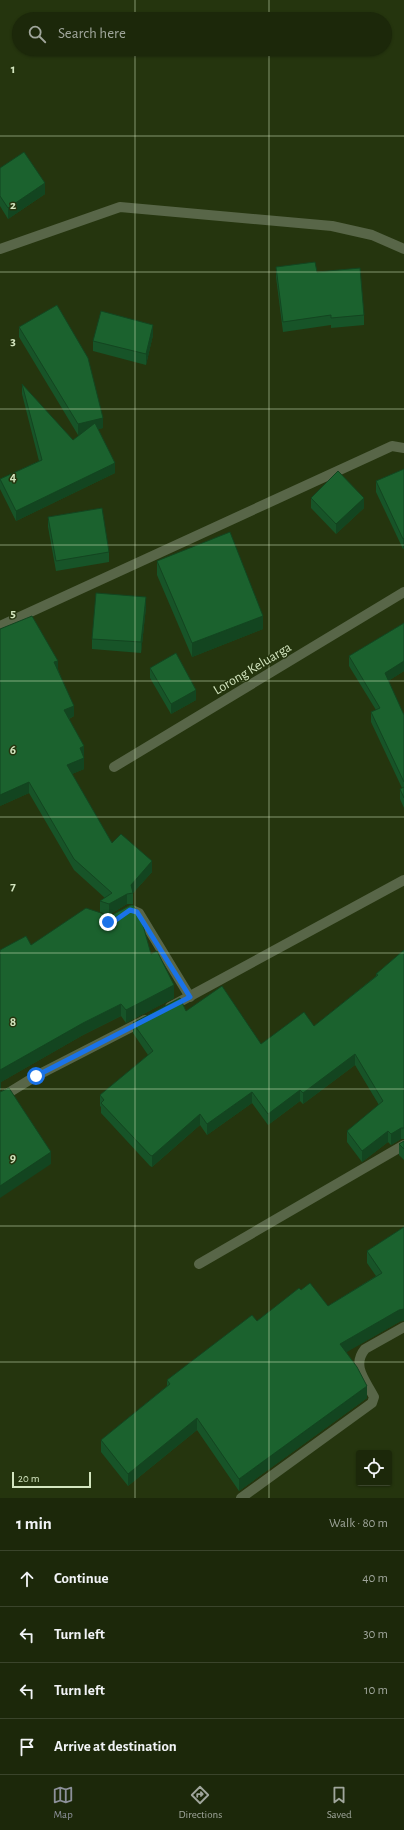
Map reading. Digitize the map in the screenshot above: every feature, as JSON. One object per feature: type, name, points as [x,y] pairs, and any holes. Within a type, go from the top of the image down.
[{"type":"street","points":[[0,249],[120,207],[332,226],[372,235],[404,248]]},
{"type":"street","points":[[0,626],[392,446],[404,448]]},
{"type":"street","name":"Lorong Keluarga","points":[[114,767],[404,592]]},
{"type":"street","points":[[0,1098],[36,1076],[190,997],[266,954],[404,880]]},
{"type":"street","points":[[119,918],[130,910],[138,913],[190,997]]},
{"type":"street","points":[[199,1264],[404,1145]]},
{"type":"street","points":[[241,1498],[372,1403],[374,1397],[359,1369],[358,1361],[360,1354],[365,1349],[404,1327]]},
{"type":"building","points":[[24,152],[45,183],[8,208],[0,196],[0,168]]},
{"type":"building","points":[[315,262],[317,272],[360,268],[364,315],[331,318],[331,315],[283,322],[276,267]]},
{"type":"building","points":[[57,305],[88,358],[103,418],[78,424],[19,327]]},
{"type":"building","points":[[101,311],[153,325],[146,354],[93,341]]},
{"type":"building","points":[[22,384],[73,440],[95,423],[115,463],[16,511],[0,479],[42,460]]},
{"type":"building","points":[[404,469],[404,538],[403,539],[376,481]]},
{"type":"building","points":[[338,471],[364,498],[336,524],[311,498]]},
{"type":"building","points":[[102,508],[109,552],[56,561],[48,517]]},
{"type":"building","points":[[230,532],[263,616],[192,643],[157,561]]},
{"type":"building","points":[[96,593],[146,597],[141,642],[92,639]]},
{"type":"building","points":[[32,616],[58,661],[54,662],[74,706],[64,710],[84,746],[80,748],[84,758],[67,765],[112,843],[121,834],[152,861],[131,885],[133,893],[127,894],[109,904],[100,901],[112,893],[74,859],[29,782],[0,795],[0,629]]},
{"type":"building","points":[[404,623],[404,661],[385,673],[404,715],[404,782],[371,712],[380,708],[349,656]]},
{"type":"building","points":[[176,653],[196,690],[171,704],[150,668]]},
{"type":"building","points":[[404,787],[404,798],[400,789]]},
{"type":"building","points":[[133,905],[141,918],[151,954],[157,951],[174,985],[126,1010],[121,1004],[83,1023],[0,1070],[0,950],[26,936],[31,945],[86,908],[110,916]]},
{"type":"building","points":[[404,950],[404,1128],[401,1128],[391,1134],[388,1131],[362,1151],[347,1131],[383,1101],[355,1054],[303,1093],[300,1090],[268,1114],[252,1092],[207,1124],[200,1114],[152,1156],[101,1103],[104,1100],[100,1095],[153,1051],[133,1023],[180,998],[186,1011],[222,986],[261,1044],[304,1012],[314,1026],[378,975],[376,974]]},
{"type":"building","points":[[9,1088],[51,1152],[0,1186],[0,1092]]},
{"type":"building","points":[[404,1141],[404,1149],[399,1144]]},
{"type":"building","points":[[404,1227],[404,1309],[399,1310],[340,1344],[357,1367],[367,1386],[239,1479],[197,1418],[128,1474],[101,1440],[170,1384],[167,1380],[252,1315],[257,1321],[299,1288],[301,1290],[310,1283],[328,1306],[382,1273],[367,1251]]},
{"type":"route","points":[[36,1076],[190,997],[137,912],[130,910],[113,922],[108,922]]}]
